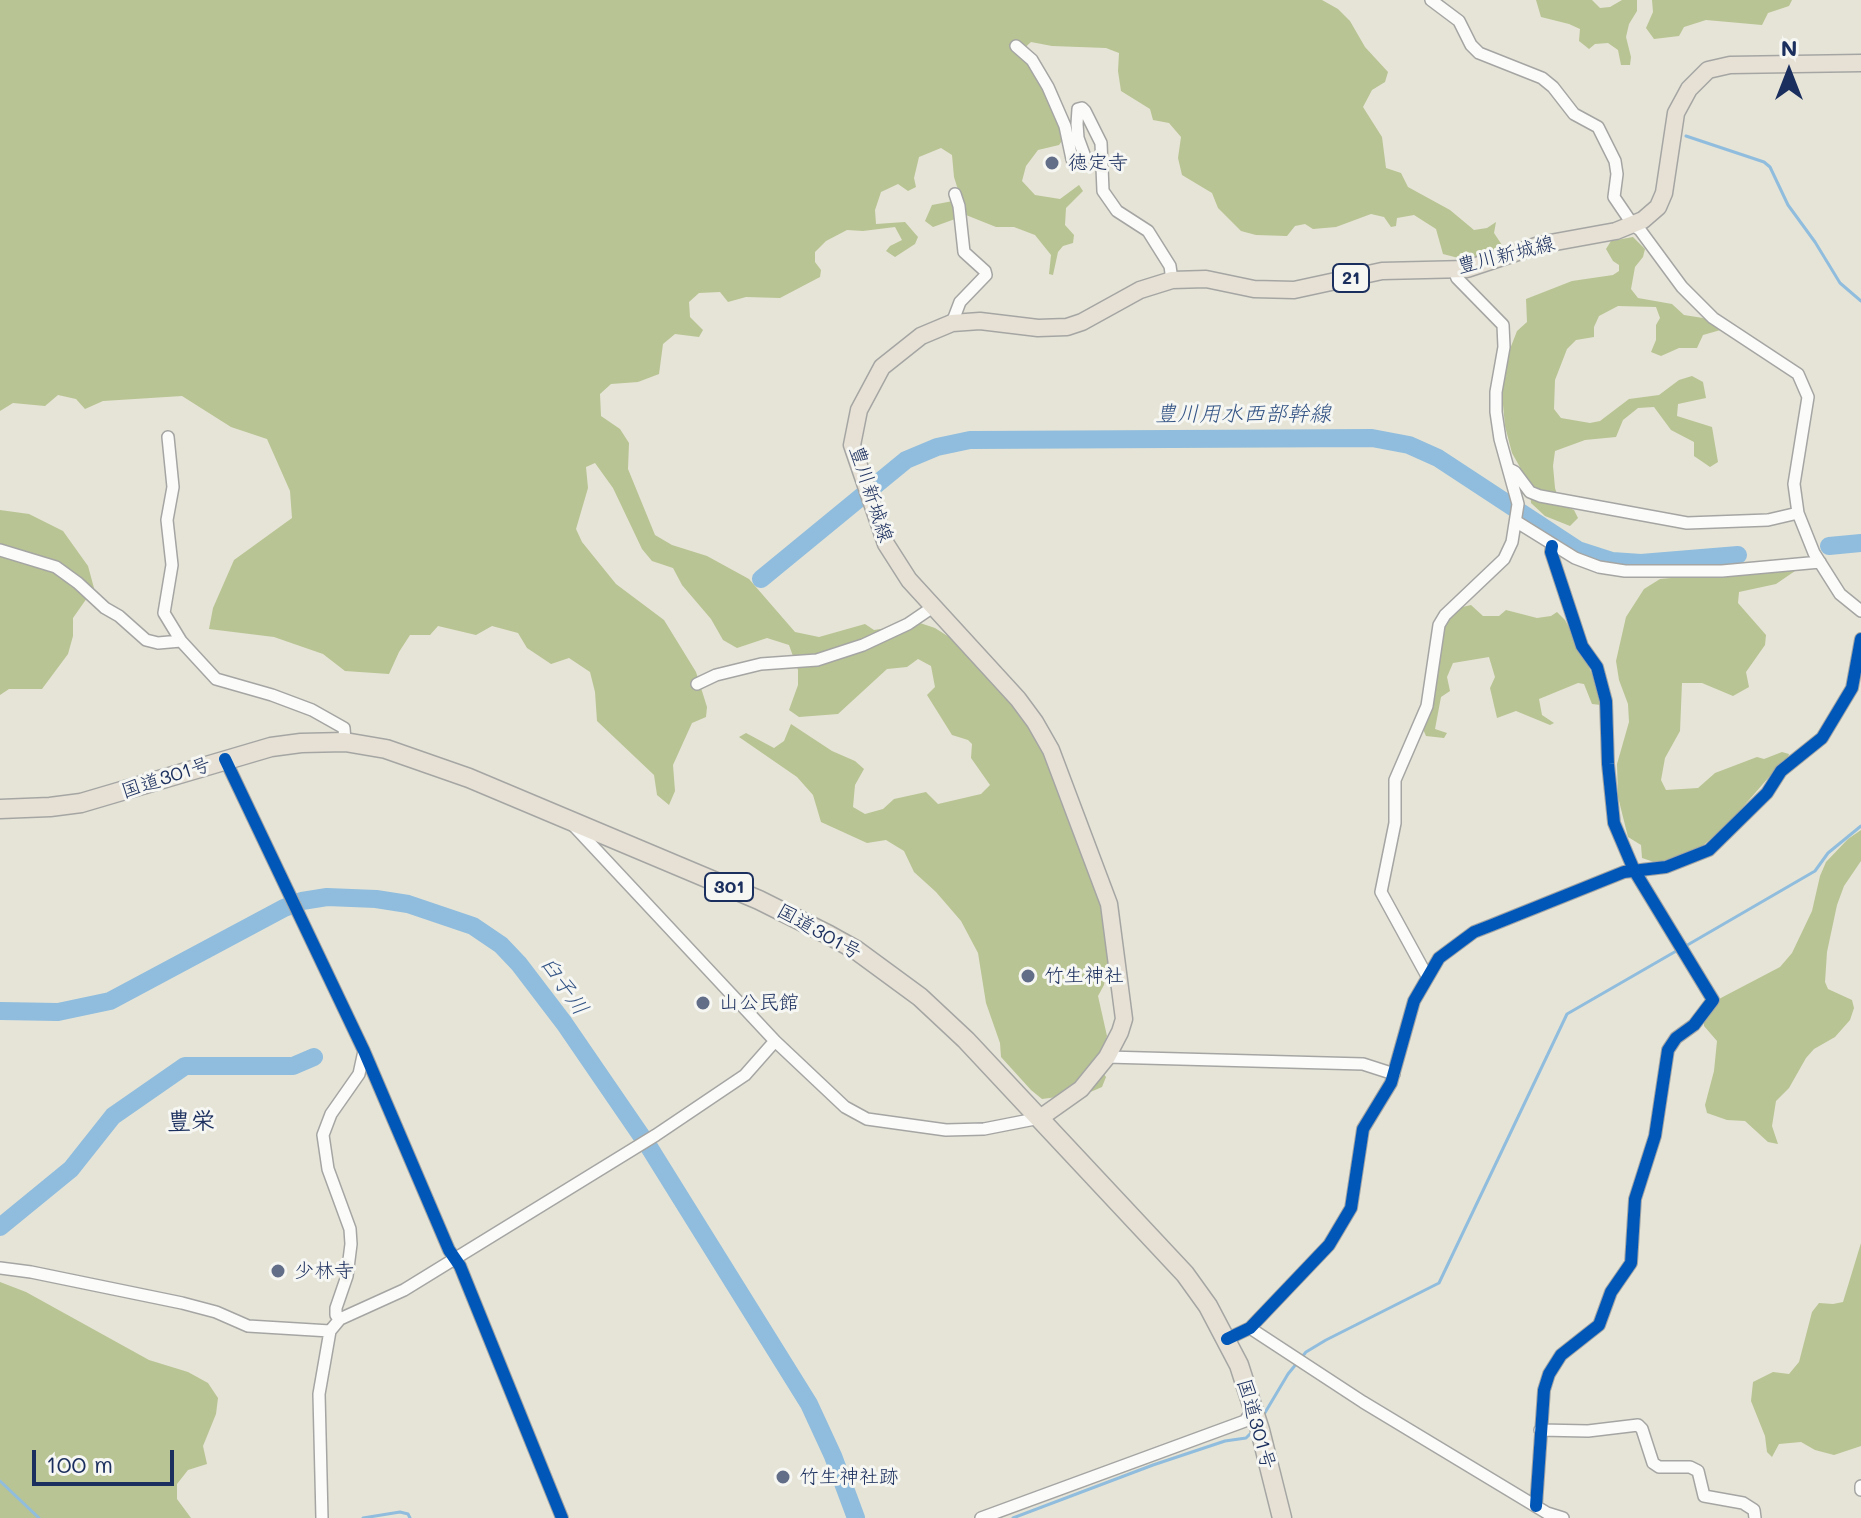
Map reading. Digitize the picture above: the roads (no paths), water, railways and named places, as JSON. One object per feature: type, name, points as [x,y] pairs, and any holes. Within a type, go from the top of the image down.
[{"type":"highway","name":"国道301号","points":[[0,809],[50,807],[97,799],[225,759],[286,745],[345,742],[424,760],[759,900],[856,950],[920,997],[1040,1118],[1185,1274],[1227,1339],[1256,1419],[1282,1518]]},
{"type":"main road","name":"豊川新城線","points":[[1040,1118],[1081,1089],[1107,1057],[1124,1019],[1109,904],[1056,764],[1035,722],[1018,699],[936,610],[897,563],[886,544],[852,445],[855,423],[864,397],[876,376],[889,361],[921,336],[952,323],[980,321],[1038,328],[1067,327],[1140,290],[1172,280],[1206,279],[1272,291],[1294,290],[1391,270],[1467,269],[1539,245],[1601,235],[1633,225],[1653,213],[1661,200],[1676,113],[1689,89],[1708,70],[1742,65],[1861,63]]},
{"type":"street","points":[[1431,0],[1459,21],[1471,45],[1479,53],[1542,78],[1574,114],[1598,127],[1615,161],[1614,197],[1633,225],[1696,302],[1713,318],[1798,374],[1805,386],[1807,411],[1794,484],[1798,513],[1820,562],[1840,594],[1861,611]]},
{"type":"street","points":[[1016,46],[1032,60],[1048,87],[1065,126],[1072,159],[1076,160],[1085,157],[1077,124],[1078,109],[1085,111],[1101,143],[1103,191],[1109,204],[1148,231],[1170,266],[1172,280]]},
{"type":"street","points":[[952,323],[960,302],[986,275],[964,252],[955,194]]},
{"type":"street","points":[[1427,976],[1381,892],[1395,823],[1395,780],[1427,706],[1439,625],[1445,615],[1504,559],[1512,542],[1518,504],[1496,412],[1496,392],[1504,347],[1503,325],[1457,278],[1454,270]]},
{"type":"street","points":[[168,437],[173,487],[167,520],[172,565],[164,613],[181,641],[216,679],[312,710],[344,728],[345,742]]},
{"type":"street","points":[[1508,469],[1515,472],[1530,492],[1540,496],[1687,523],[1768,520],[1798,513]]},
{"type":"street","points":[[1517,520],[1552,546],[1575,558],[1599,567],[1625,571],[1722,571],[1820,562]]},
{"type":"street","points":[[1536,1506],[1544,1390],[1555,1363],[1574,1343],[1599,1325],[1611,1292],[1631,1263],[1635,1199],[1655,1136],[1668,1050],[1676,1038],[1694,1025],[1713,1000],[1634,870],[1614,823],[1610,804],[1606,701],[1597,667],[1582,646],[1551,552],[1552,546]]},
{"type":"street","points":[[0,550],[56,567],[146,640],[158,643],[181,641]]},
{"type":"street","points":[[697,684],[716,675],[761,664],[817,660],[863,645],[908,624],[930,609],[936,610]]},
{"type":"street","points":[[1227,1339],[1250,1328],[1329,1245],[1351,1208],[1363,1129],[1394,1074],[1414,1001],[1439,958],[1474,932],[1634,870],[1666,867],[1689,860],[1720,842],[1767,793],[1781,771],[1822,738],[1852,688],[1861,639]]},
{"type":"street","points":[[225,759],[364,1051],[449,1250],[456,1257],[562,1518]]},
{"type":"street","points":[[567,819],[775,1041],[845,1107],[867,1119],[964,1130],[1040,1118]]},
{"type":"street","points":[[322,1518],[319,1394],[330,1331],[340,1319],[404,1290],[637,1147],[745,1075],[775,1041]]},
{"type":"street","points":[[340,1319],[336,1308],[347,1276],[350,1229],[328,1169],[323,1135],[331,1114],[359,1074],[364,1051]]},
{"type":"street","points":[[1107,1057],[1363,1064],[1394,1074]]},
{"type":"street","points":[[0,1268],[182,1303],[216,1312],[248,1326],[330,1331]]},
{"type":"street","points":[[1250,1328],[1547,1513],[1563,1518]]},
{"type":"street","points":[[981,1518],[1256,1419]]},
{"type":"street","points":[[1540,1430],[1588,1431],[1638,1425],[1653,1463],[1659,1467],[1690,1467],[1698,1471],[1704,1496],[1743,1503],[1754,1510],[1755,1518]]},
{"type":"waterway","points":[[1686,136],[1764,162],[1770,167],[1788,205],[1840,283],[1861,301]]},
{"type":"waterway","name":"豊川用水西部幹線","points":[[761,579],[906,460],[937,447],[970,440],[1372,438],[1409,445],[1438,458],[1578,550],[1612,561],[1641,563],[1738,555]]},
{"type":"waterway","name":"豊川用水西部幹線","points":[[1829,546],[1861,543]]},
{"type":"waterway","points":[[1684,947],[1815,871],[1828,853],[1861,826]]},
{"type":"waterway","name":"臼子川","points":[[0,1011],[58,1012],[110,1001],[302,901],[327,897],[376,899],[408,904],[473,926],[501,945],[519,964],[564,1023],[649,1147],[809,1404],[856,1518]]},
{"type":"waterway","points":[[1263,1416],[1288,1374],[1306,1352],[1439,1283],[1567,1014],[1678,950]]},
{"type":"waterway","name":"豊川用水西部幹線","points":[[0,1227],[71,1169],[113,1116],[185,1066],[293,1066],[314,1057]]},
{"type":"waterway","points":[[1013,1518],[1153,1465],[1225,1441],[1246,1438],[1252,1432]]},
{"type":"waterway","points":[[0,1481],[39,1518]]},
{"type":"waterway","points":[[363,1518],[400,1512],[408,1514],[410,1518]]},
{"type":"place","name":"徳定寺","points":[[1052,163]]},
{"type":"place","name":"竹生神社","points":[[1028,976]]},
{"type":"place","name":"山公民館","points":[[703,1003]]},
{"type":"place","name":"少林寺","points":[[278,1271]]},
{"type":"place","name":"竹生神社跡","points":[[783,1477]]},
{"type":"district","name":"豊栄","points":[[191,1122]]}]
